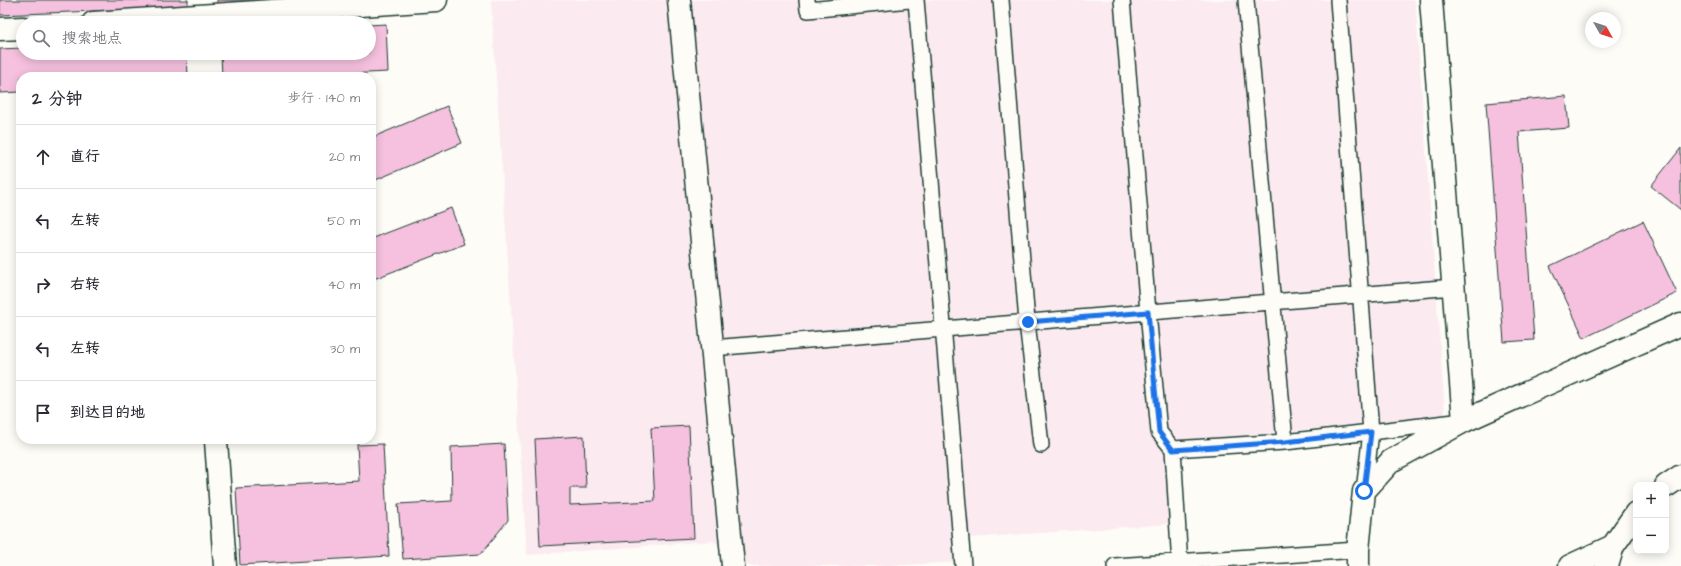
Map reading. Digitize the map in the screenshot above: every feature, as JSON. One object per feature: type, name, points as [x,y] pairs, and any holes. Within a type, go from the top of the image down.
[{"type":"street","points":[[197,16],[436,0]]},
{"type":"street","points":[[679,0],[733,566]]},
{"type":"street","points":[[1431,0],[1464,421]]},
{"type":"street","points":[[0,29],[16,28]]},
{"type":"street","points":[[1358,558],[1364,491],[1390,462],[1464,421],[1681,324]]},
{"type":"street","points":[[216,444],[225,566]]},
{"type":"street","points":[[1669,484],[1681,476]]},
{"type":"street","points":[[1570,566],[1610,556],[1633,518]]},
{"type":"lane","points":[[807,0],[808,10],[909,0]]},
{"type":"lane","points":[[916,0],[942,329],[963,566]]},
{"type":"lane","points":[[1001,0],[1028,322],[1041,445]]},
{"type":"lane","points":[[1122,0],[1159,432],[1173,450],[1180,564]]},
{"type":"lane","points":[[1246,0],[1285,442]]},
{"type":"lane","points":[[1338,0],[1359,295],[1371,432],[1364,491]]},
{"type":"lane","points":[[712,348],[1454,287]]},
{"type":"lane","points":[[1173,450],[1285,442],[1464,421]]},
{"type":"lane","points":[[1115,566],[1358,558]]},
{"type":"shaded area","points":[[491,0],[1415,0],[1445,415],[1177,443],[1183,523],[969,538],[970,561],[889,566],[750,566],[713,541],[527,555]]},
{"type":"building","points":[[0,0],[188,0],[188,7],[0,15]]},
{"type":"building","points":[[217,0],[283,0],[217,4]]},
{"type":"building","points":[[386,24],[388,72],[222,72],[221,60],[376,60],[376,25]]},
{"type":"building","points":[[16,48],[16,60],[187,60],[188,72],[16,72],[16,92],[0,93],[0,49]]},
{"type":"building","points":[[1566,96],[1569,128],[1519,132],[1534,340],[1504,342],[1486,103]]},
{"type":"building","points":[[447,106],[462,143],[376,180],[376,136]]},
{"type":"building","points":[[1681,148],[1681,210],[1651,186]]},
{"type":"building","points":[[451,208],[464,244],[376,278],[376,237]]},
{"type":"building","points":[[1643,221],[1677,293],[1584,338],[1550,266]]},
{"type":"building","points":[[689,426],[694,538],[540,546],[535,439],[584,436],[586,488],[570,488],[570,505],[655,501],[651,428]]},
{"type":"building","points":[[383,444],[389,556],[240,565],[236,488],[359,481],[357,445]]},
{"type":"building","points":[[504,444],[508,520],[481,554],[403,559],[398,504],[452,501],[451,447]]},
{"type":"route","points":[[1028,322],[1148,312],[1159,432],[1173,450],[1285,442],[1371,432],[1364,491]]}]
